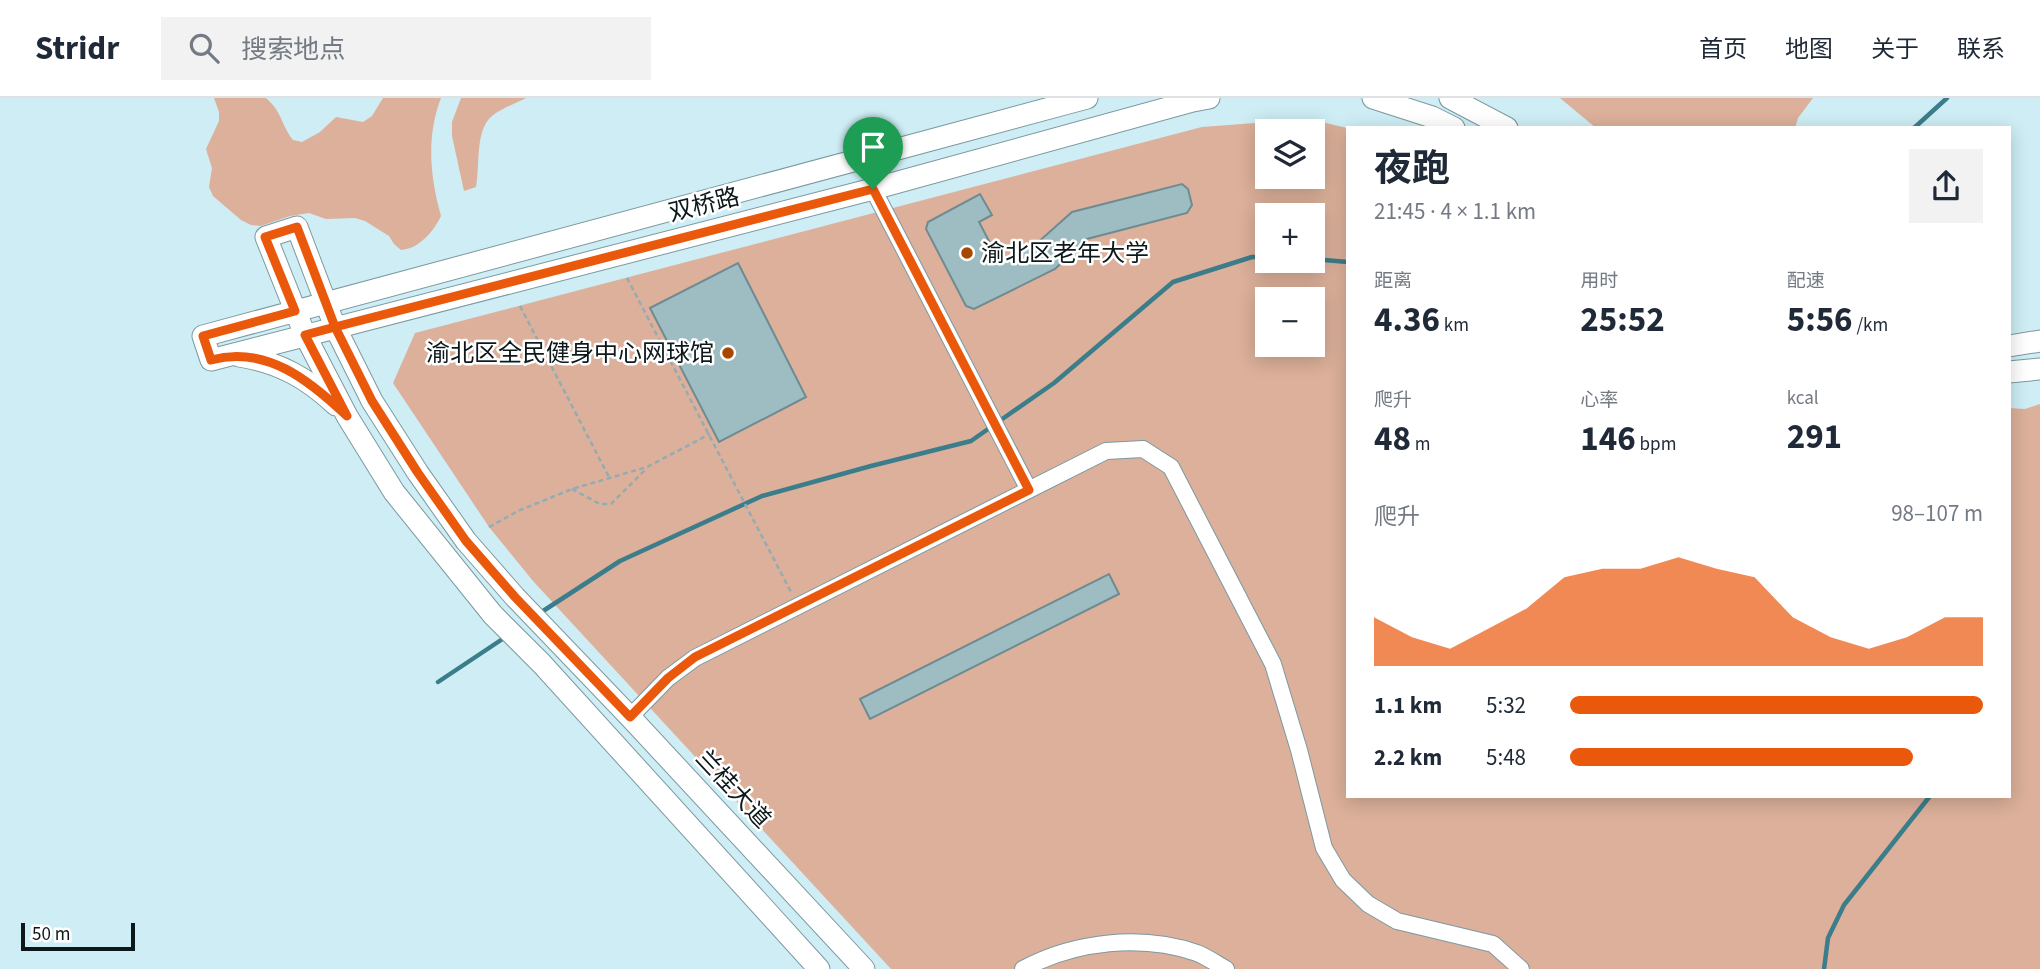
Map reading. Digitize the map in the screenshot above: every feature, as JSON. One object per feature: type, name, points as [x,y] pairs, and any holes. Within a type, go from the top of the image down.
[{"type":"main road","name":"双桥路","points":[[1087,98],[203,336],[220,357],[873,189],[1209,98]]},
{"type":"main road","points":[[1373,98],[1432,117],[1450,126]]},
{"type":"main road","points":[[1450,98],[1503,126]]},
{"type":"main road","points":[[335,327],[297,227],[265,237],[305,335],[347,416],[394,492],[493,615],[542,664],[819,969]]},
{"type":"main road","name":"兰桂大道","points":[[335,327],[372,401],[466,541],[515,597],[864,969]]},
{"type":"main road","points":[[2011,346],[2040,341]]},
{"type":"main road","points":[[220,357],[261,359],[287,369],[317,388],[347,416]]},
{"type":"main road","points":[[2011,372],[2040,369]]},
{"type":"street","points":[[873,189],[1029,490]]},
{"type":"street","points":[[630,717],[668,678],[695,657],[1106,451],[1143,449],[1171,467],[1273,664],[1324,848],[1343,880],[1368,904],[1397,921],[1493,944],[1521,969]]},
{"type":"street","points":[[1023,969],[1037,961],[1091,945],[1144,942],[1198,954],[1226,969]]},
{"type":"path","points":[[627,278],[798,606]]},
{"type":"path","points":[[520,306],[610,479]]},
{"type":"path","points":[[489,527],[518,511],[572,489],[647,467],[710,434]]},
{"type":"path","points":[[572,489],[600,504],[611,504],[647,467]]},
{"type":"shaded area","points":[[214,98],[266,98],[276,108],[293,140],[302,142],[320,132],[336,117],[363,122],[372,116],[383,98],[441,98],[433,127],[431,157],[441,216],[438,222],[420,243],[401,250],[389,236],[355,218],[326,219],[309,213],[261,226],[241,220],[213,196],[209,187],[212,168],[206,149],[219,121]]},
{"type":"shaded area","points":[[461,98],[526,98],[498,112],[486,123],[480,140],[476,187],[464,191],[452,136],[452,122]]},
{"type":"shaded area","points":[[1560,98],[1813,98],[1798,118],[1796,126],[1594,126]]},
{"type":"shaded area","points":[[1255,123],[1255,189],[1325,189],[1325,123],[1346,128],[1346,798],[2011,798],[2011,408],[2025,409],[2040,404],[2040,969],[891,969],[533,581],[489,527],[393,383],[415,333],[1202,127]]},
{"type":"building","name":"渝北区老年大学","points":[[1182,184],[1188,189],[1192,205],[1187,213],[1087,239],[1055,269],[974,309],[966,306],[926,229],[928,222],[980,194],[992,215],[979,222],[1000,262],[1035,245],[1072,212]]},
{"type":"building","name":"渝北区全民健身中心网球馆","points":[[738,263],[806,397],[719,442],[650,308]]},
{"type":"building","points":[[1109,574],[1119,594],[870,719],[860,699]]},
{"type":"waterway","points":[[1916,126],[1947,98]]},
{"type":"waterway","points":[[998,422],[1054,383],[1173,282],[1255,257]]},
{"type":"waterway","points":[[1325,260],[1346,262]]},
{"type":"waterway","points":[[540,613],[620,561],[762,496],[971,441],[991,427]]},
{"type":"waterway","points":[[438,682],[507,636]]},
{"type":"waterway","points":[[1824,969],[1828,938],[1844,905],[1928,798]]},
{"type":"place","name":"渝北区老年大学","points":[[967,253]]},
{"type":"place","name":"渝北区全民健身中心网球馆","points":[[728,353]]},
{"type":"route","points":[[873,189],[335,327],[297,227],[265,237],[295,311],[203,336],[211,360],[230,355],[261,359],[287,369],[317,388],[347,416],[305,335],[335,327],[372,401],[466,541],[515,597],[630,717],[668,678],[695,657],[1029,490],[873,189]]}]
